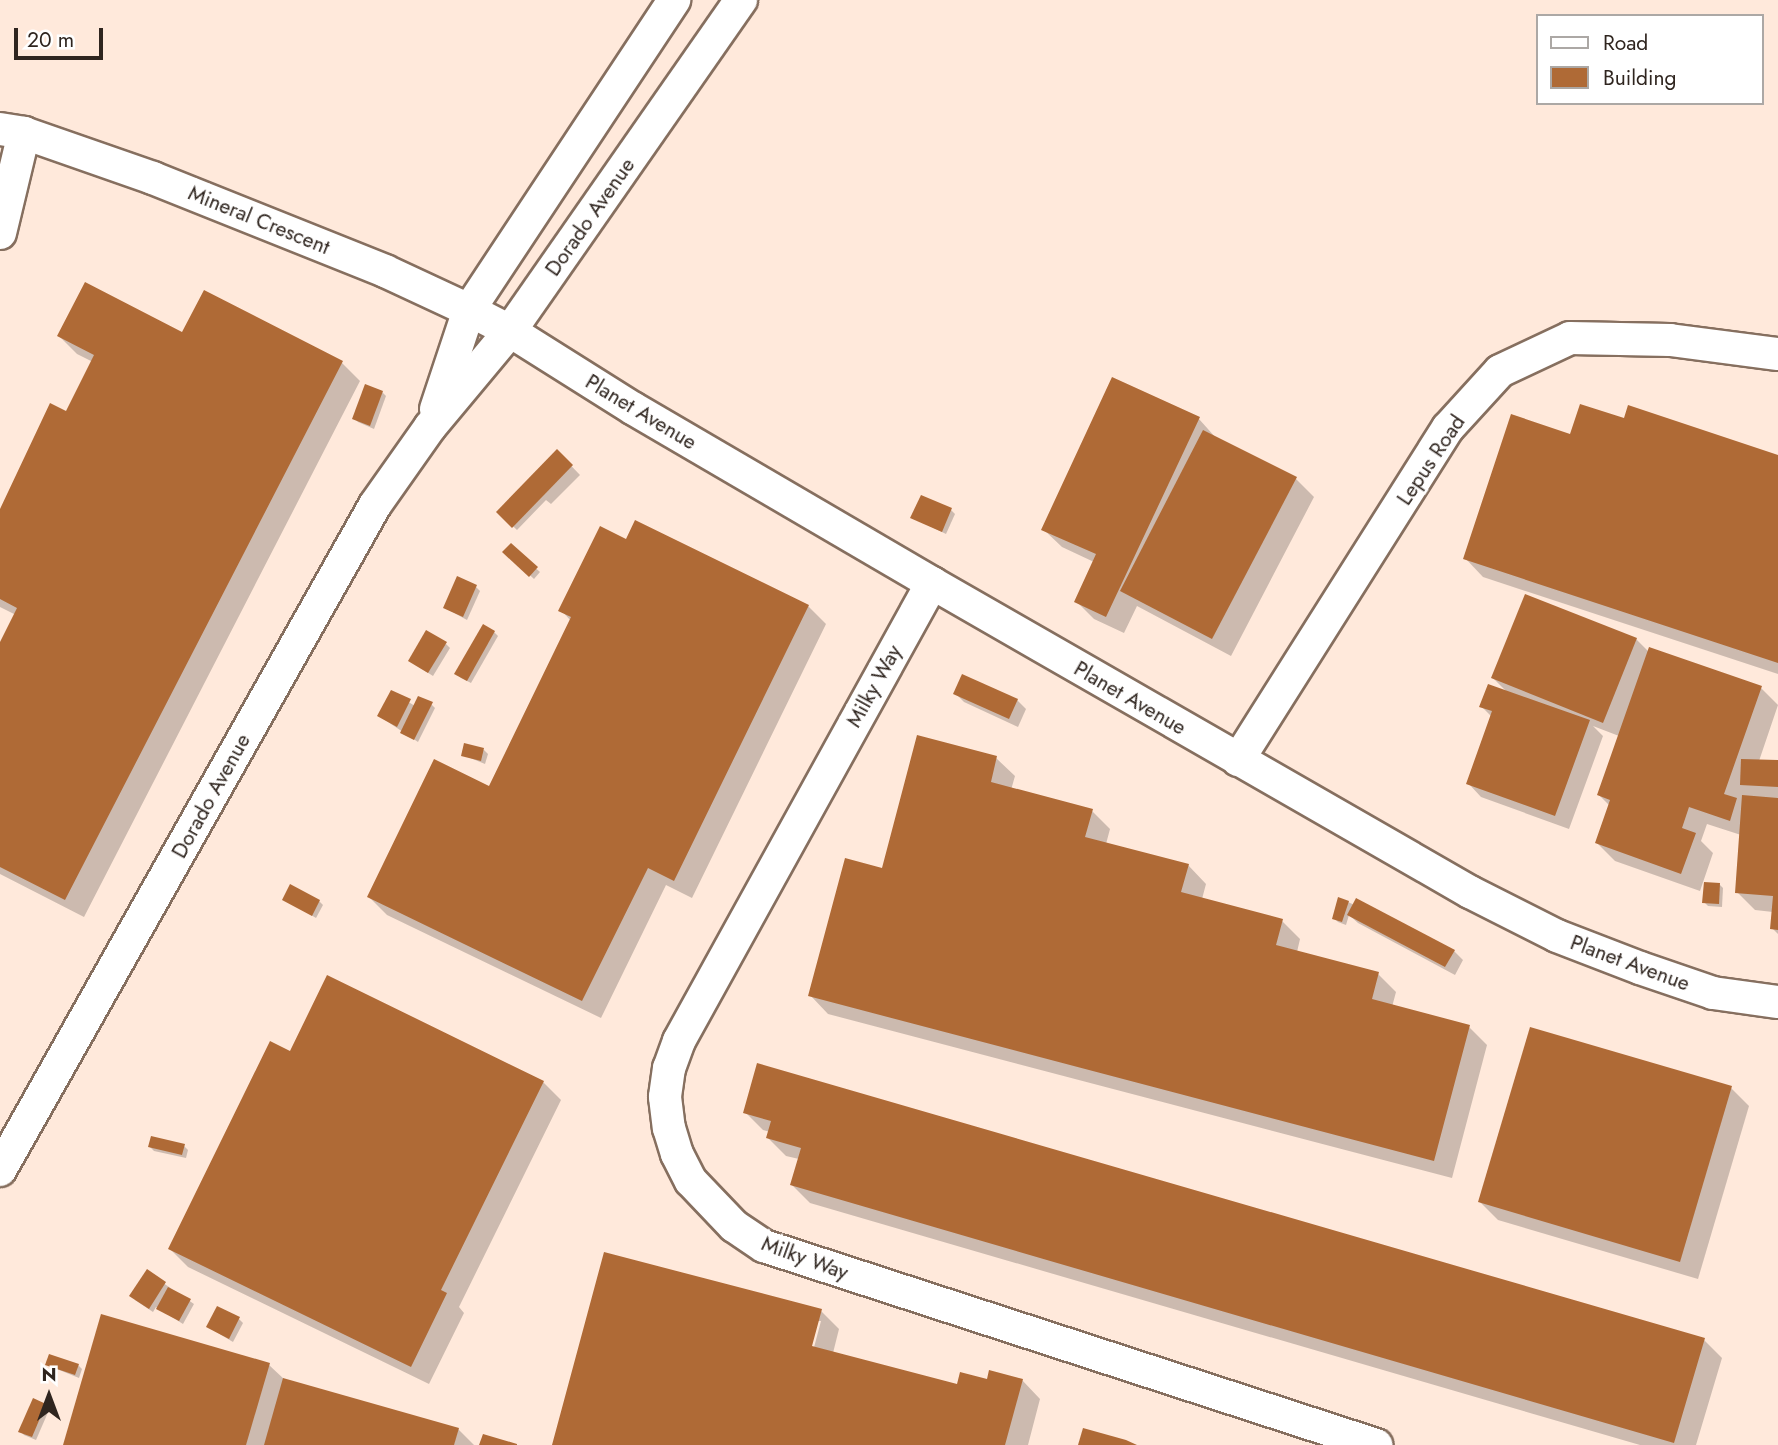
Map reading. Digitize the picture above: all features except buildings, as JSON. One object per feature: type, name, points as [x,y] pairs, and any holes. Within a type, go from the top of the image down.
[{"type":"street","name":"Dorado Avenue","points":[[430,427],[469,310],[674,0]]},
{"type":"street","name":"Dorado Avenue","points":[[0,1170],[375,505],[430,427],[510,331],[741,0]]},
{"type":"street","name":"Mineral Crescent","points":[[12,131],[153,177],[264,221],[469,310],[510,331]]},
{"type":"street","points":[[0,233],[12,131]]},
{"type":"street","name":"Planet Avenue","points":[[510,331],[634,410],[1471,892],[1557,936],[1713,993],[1778,1002]]},
{"type":"street","name":"Lepus Road","points":[[1238,760],[1448,428],[1500,371],[1570,338],[1670,340],[1778,354]]},
{"type":"street","name":"Milky Way","points":[[932,583],[679,1041],[669,1069],[665,1097],[669,1128],[677,1154],[691,1181],[734,1226],[764,1246],[1376,1445]]}]
